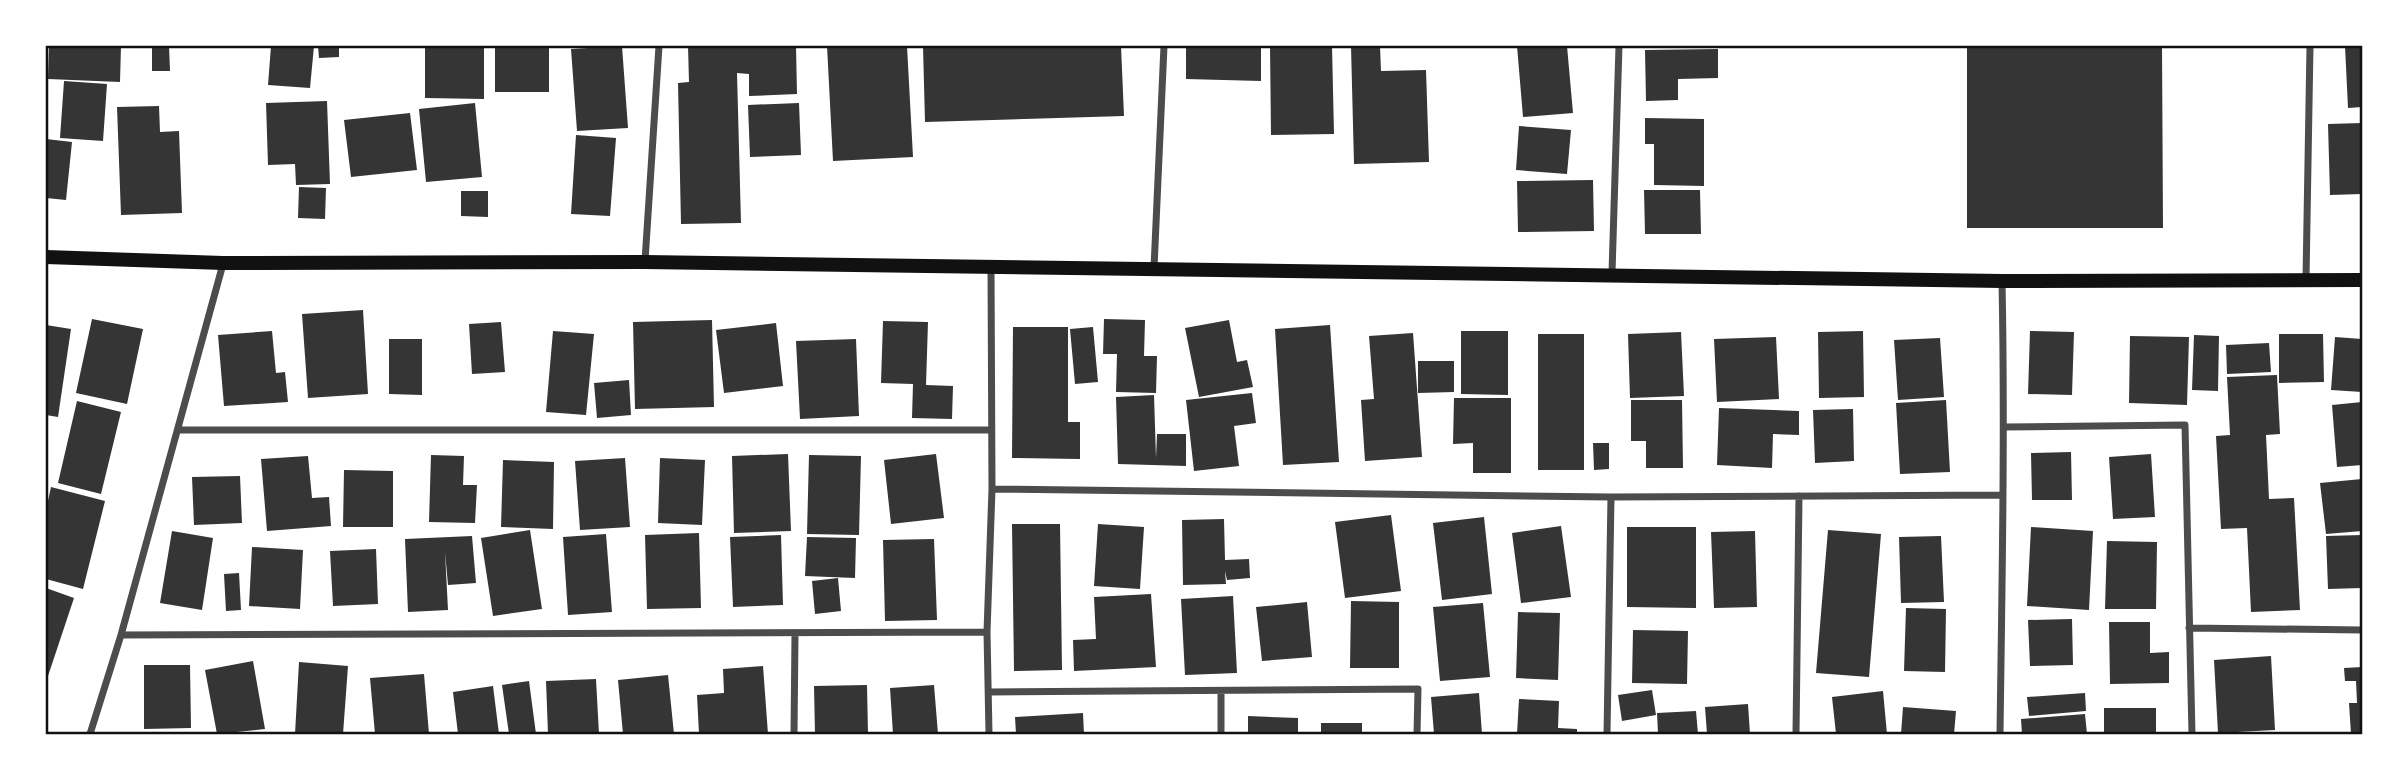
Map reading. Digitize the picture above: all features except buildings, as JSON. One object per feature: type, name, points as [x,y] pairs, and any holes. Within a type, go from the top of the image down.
[{"type":"main road","points":[[46,257],[223,263],[645,262],[1612,273],[2002,281],[2362,280]]},
{"type":"street","points":[[645,262],[659,46]]},
{"type":"street","points":[[1154,268],[1164,46]]},
{"type":"street","points":[[1612,273],[1619,46]]},
{"type":"street","points":[[2306,279],[2310,46]]},
{"type":"street","points":[[90,734],[121,635],[223,263]]},
{"type":"street","points":[[989,734],[987,632],[992,489],[991,266]]},
{"type":"street","points":[[2000,734],[2001,495],[2005,427],[2002,281]]},
{"type":"street","points":[[2005,427],[2185,425],[2192,734]]},
{"type":"street","points":[[178,430],[991,430]]},
{"type":"street","points":[[992,489],[1611,497],[2001,495]]},
{"type":"street","points":[[1796,734],[1798,496]]},
{"type":"street","points":[[1607,734],[1611,497]]},
{"type":"street","points":[[2189,628],[2362,630]]},
{"type":"street","points":[[121,635],[987,632]]},
{"type":"street","points":[[794,734],[795,634]]},
{"type":"street","points":[[990,692],[1418,689],[1418,734]]},
{"type":"street","points":[[1221,692],[1221,734]]}]
